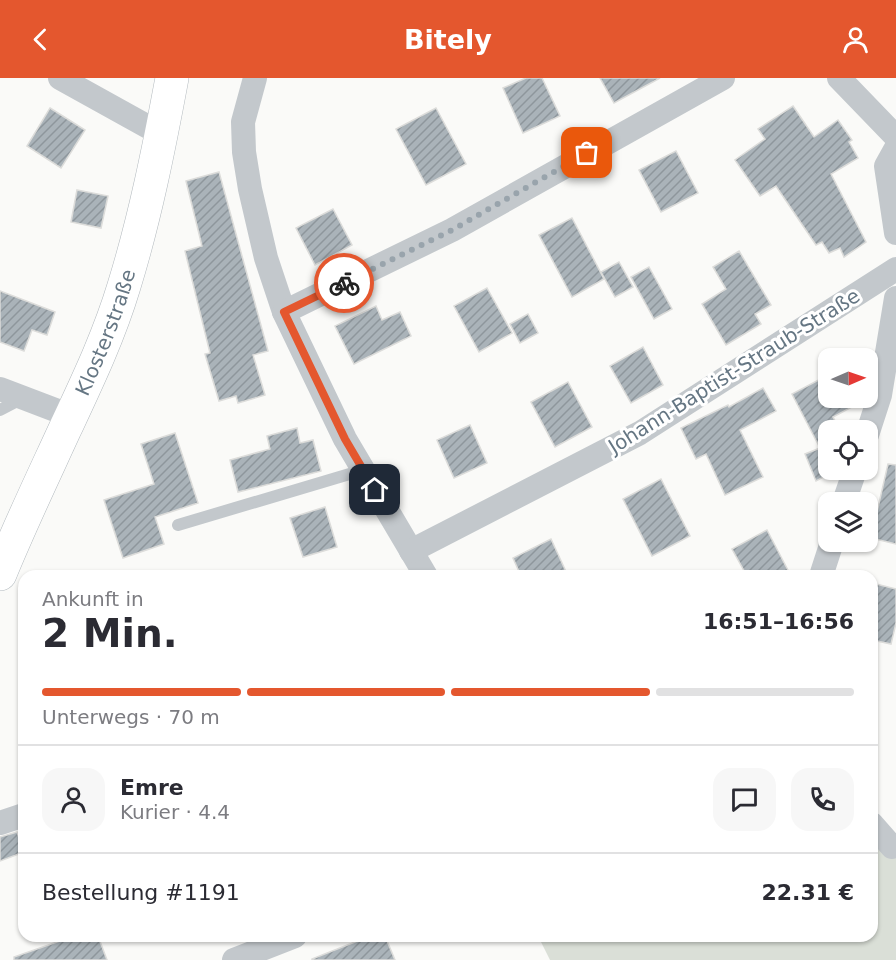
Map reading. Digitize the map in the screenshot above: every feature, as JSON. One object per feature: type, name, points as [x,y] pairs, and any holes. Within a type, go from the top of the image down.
[{"type":"main road","name":"Klosterstraße","points":[[0,574],[100,351],[124,287],[143,217],[172,78]]},
{"type":"street","points":[[60,78],[161,134]]},
{"type":"street","points":[[255,78],[243,122],[244,152],[266,258],[284,312],[345,439],[422,570]]},
{"type":"street","points":[[284,312],[452,230],[723,78]]},
{"type":"street","points":[[839,78],[896,137]]},
{"type":"street","points":[[896,148],[886,166],[896,233]]},
{"type":"street","name":"Johann-Baptist-Straub-Straße","points":[[411,551],[640,433],[896,270]]},
{"type":"street","points":[[872,420],[880,395],[896,298]]},
{"type":"street","points":[[0,389],[71,416]]},
{"type":"street","points":[[823,570],[829,552]]},
{"type":"street","points":[[0,823],[18,817]]},
{"type":"street","points":[[878,831],[892,847]]},
{"type":"street","points":[[234,960],[280,942]]},
{"type":"lane","points":[[0,410],[24,398]]},
{"type":"lane","points":[[178,525],[363,470]]},
{"type":"shaded area","points":[[878,840],[896,853],[896,960],[550,960],[541,942],[878,942]]},
{"type":"building","points":[[526,78],[542,78],[560,116],[523,133],[503,88]]},
{"type":"building","points":[[600,78],[660,78],[614,103]]},
{"type":"building","points":[[793,106],[814,137],[838,120],[852,140],[849,142],[858,158],[831,174],[866,242],[844,257],[840,248],[829,253],[822,242],[816,245],[776,186],[760,196],[735,160],[765,139],[758,129]]},
{"type":"building","points":[[50,108],[85,130],[61,168],[27,146]]},
{"type":"building","points":[[436,108],[466,164],[426,185],[396,129]]},
{"type":"building","points":[[676,151],[698,193],[661,212],[639,170]]},
{"type":"building","points":[[219,172],[268,351],[253,355],[265,395],[238,403],[236,396],[219,401],[205,354],[210,353],[185,251],[202,246],[186,181]]},
{"type":"building","points":[[77,190],[108,196],[101,228],[71,222]]},
{"type":"building","points":[[333,209],[352,245],[315,265],[296,228]]},
{"type":"building","points":[[572,218],[604,279],[572,297],[539,235]]},
{"type":"building","points":[[739,251],[771,305],[755,314],[761,324],[726,345],[702,304],[726,289],[713,267]]},
{"type":"building","points":[[619,262],[633,287],[615,297],[601,272]]},
{"type":"building","points":[[649,267],[672,309],[654,319],[631,277]]},
{"type":"building","points":[[487,288],[512,333],[479,352],[454,306]]},
{"type":"building","points":[[0,291],[55,312],[47,335],[32,330],[24,351],[0,342]]},
{"type":"building","points":[[376,306],[382,320],[400,312],[411,336],[354,364],[335,326]]},
{"type":"building","points":[[528,314],[538,333],[520,343],[510,324]]},
{"type":"building","points":[[643,347],[663,385],[631,403],[610,366]]},
{"type":"building","points":[[818,380],[818,408],[850,408],[833,417],[835,420],[818,420],[818,444],[792,394]]},
{"type":"building","points":[[568,382],[592,427],[555,447],[531,402]]},
{"type":"building","points":[[763,388],[776,411],[740,430],[763,477],[725,495],[706,454],[696,459],[681,428],[728,405],[729,407]]},
{"type":"building","points":[[470,425],[487,463],[454,478],[437,440]]},
{"type":"building","points":[[297,428],[300,443],[313,440],[321,471],[238,492],[230,460],[270,449],[267,436]]},
{"type":"building","points":[[175,433],[198,503],[155,517],[164,544],[123,558],[104,500],[154,484],[141,444]]},
{"type":"building","points":[[818,449],[818,480],[816,481],[805,454]]},
{"type":"building","points":[[888,464],[896,465],[896,544],[878,540],[878,508]]},
{"type":"building","points":[[661,479],[690,536],[652,556],[623,499]]},
{"type":"building","points":[[325,507],[337,547],[303,557],[290,518]]},
{"type":"building","points":[[767,530],[788,570],[744,570],[732,549]]},
{"type":"building","points":[[551,539],[565,570],[518,570],[513,558]]},
{"type":"building","points":[[878,584],[896,589],[896,623],[891,644],[878,641]]},
{"type":"building","points":[[17,832],[18,854],[0,861],[0,837]]},
{"type":"building","points":[[57,942],[100,942],[107,960],[14,960],[14,957]]},
{"type":"building","points":[[355,942],[388,942],[395,960],[312,960]]},
{"type":"way so far","points":[[344,283],[452,230],[587,153]]},
{"type":"route","points":[[344,283],[284,312],[345,439],[375,490]]}]
